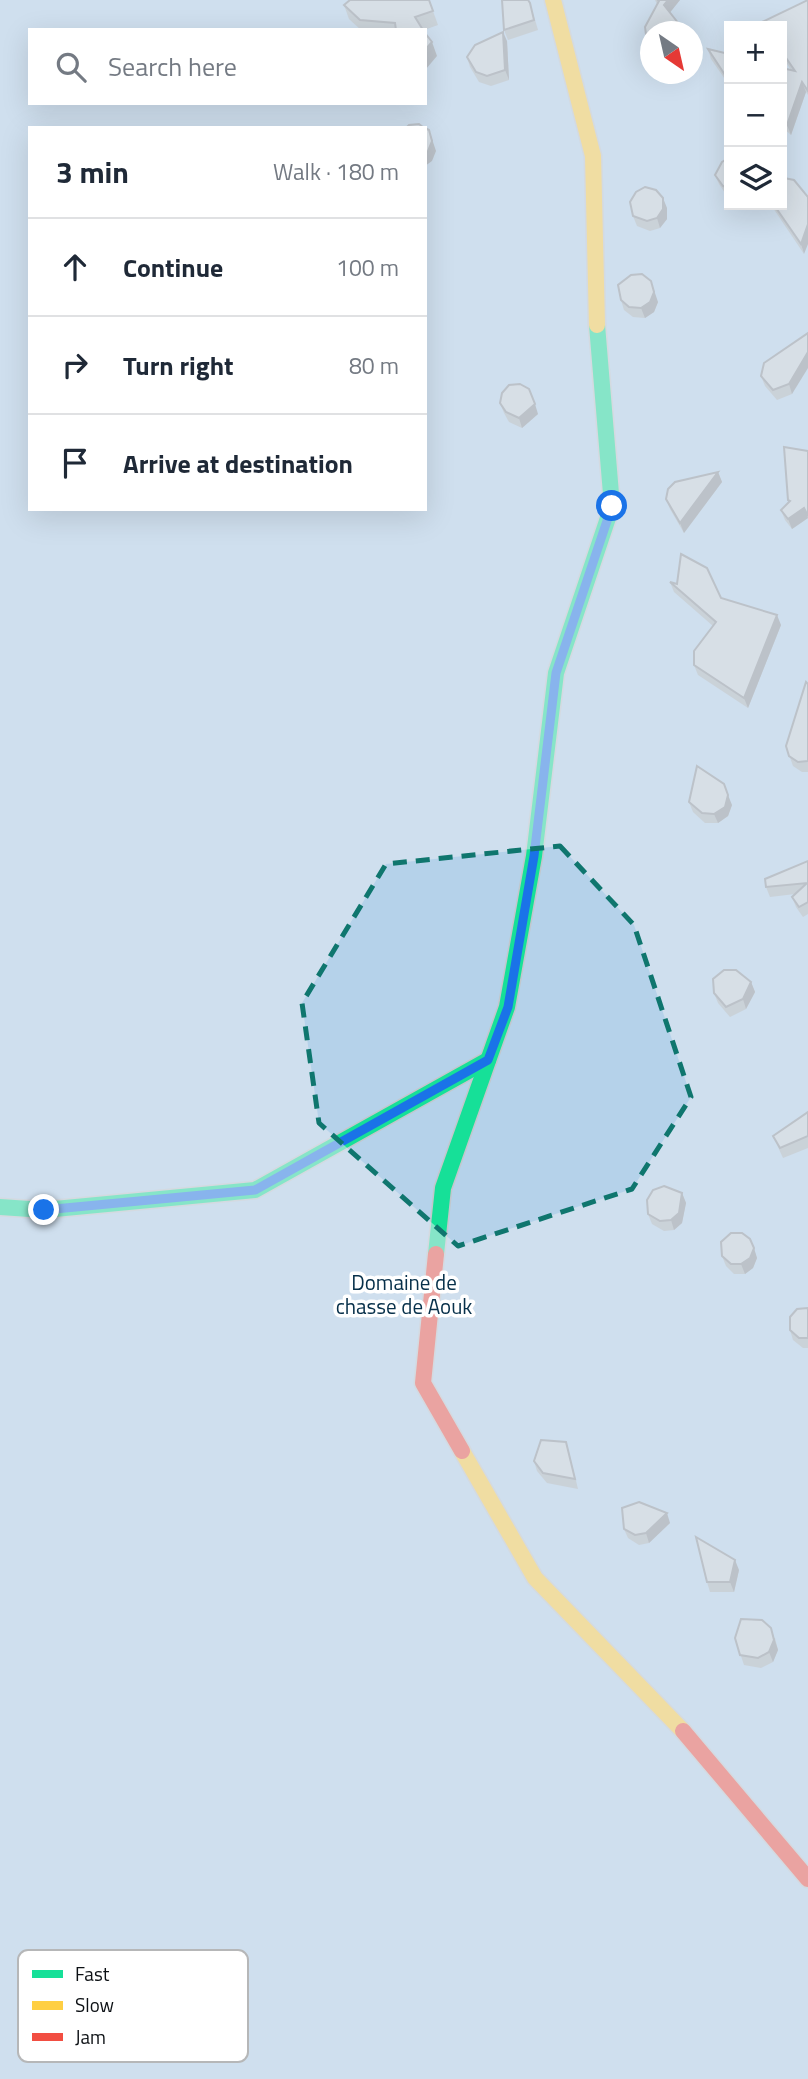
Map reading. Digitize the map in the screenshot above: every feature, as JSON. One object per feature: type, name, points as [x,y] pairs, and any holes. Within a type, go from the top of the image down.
[{"type":"street","points":[[553,0],[593,156],[598,355],[612,506],[556,673],[534,856],[508,1007],[443,1188],[422,1383],[535,1578],[679,1727],[808,1879]]},
{"type":"street","points":[[0,1207],[44,1210],[255,1190],[488,1060]]},
{"type":"highlighted area","points":[[560,846],[634,925],[691,1097],[632,1189],[458,1246],[319,1123],[302,1003],[386,864]]},
{"type":"green space","name":"Domaine de chasse de Aouk","points":[[0,0],[808,0],[808,2079],[0,2079]]},
{"type":"building","points":[[350,0],[429,0],[433,11],[415,17],[422,28],[396,28],[395,23],[360,20],[344,5]]},
{"type":"building","points":[[502,0],[528,0],[534,20],[504,30]]},
{"type":"building","points":[[668,0],[664,5],[677,21],[648,21],[659,1]]},
{"type":"building","points":[[808,0],[808,91],[802,82],[787,125],[787,69],[795,71],[787,59],[787,21],[764,21]]},
{"type":"building","points":[[503,32],[505,70],[487,76],[476,72],[467,57],[475,45]]},
{"type":"building","points":[[708,49],[724,53],[724,73]]},
{"type":"building","points":[[427,129],[432,141],[427,152]]},
{"type":"building","points":[[724,161],[724,186],[715,175]]},
{"type":"building","points":[[787,179],[794,180],[808,197],[808,224],[801,244],[777,210],[787,210]]},
{"type":"building","points":[[645,187],[656,190],[663,198],[663,209],[657,218],[647,221],[633,216],[630,202],[636,192]]},
{"type":"building","points":[[642,274],[651,281],[654,292],[650,302],[641,308],[629,307],[621,300],[618,285],[631,275]]},
{"type":"building","points":[[808,333],[808,352],[789,384],[773,390],[761,376],[764,363]]},
{"type":"building","points":[[520,384],[529,389],[535,404],[519,418],[506,412],[500,403],[502,393],[509,385]]},
{"type":"building","points":[[784,447],[808,451],[808,516],[804,508],[788,519],[781,510],[790,501]]},
{"type":"building","points":[[718,472],[680,523],[666,499],[668,489],[675,482]]},
{"type":"building","points":[[681,554],[707,568],[721,598],[777,615],[744,698],[694,665],[694,651],[716,622],[670,582],[677,584]]},
{"type":"building","points":[[806,682],[808,761],[798,762],[789,756],[786,746]]},
{"type":"building","points":[[697,766],[724,784],[728,795],[725,807],[714,814],[702,813],[689,802]]},
{"type":"building","points":[[808,861],[808,902],[799,907],[792,897],[807,883],[766,887],[765,879]]},
{"type":"building","points":[[724,970],[736,970],[751,982],[743,999],[726,1007],[714,993],[713,979]]},
{"type":"building","points":[[808,1112],[808,1136],[780,1148],[773,1136]]},
{"type":"building","points":[[664,1186],[682,1193],[679,1213],[671,1220],[660,1221],[648,1214],[647,1200],[653,1190]]},
{"type":"building","points":[[731,1233],[742,1233],[750,1239],[754,1248],[750,1258],[741,1264],[731,1264],[722,1256],[721,1242]]},
{"type":"building","points":[[808,1308],[808,1338],[799,1338],[790,1330],[790,1317],[797,1309]]},
{"type":"building","points":[[541,1440],[566,1442],[575,1479],[543,1473],[534,1461]]},
{"type":"building","points":[[639,1502],[667,1513],[646,1533],[635,1535],[624,1529],[622,1508]]},
{"type":"building","points":[[696,1537],[735,1560],[730,1582],[707,1582]]},
{"type":"building","points":[[741,1619],[762,1620],[771,1628],[774,1640],[769,1652],[758,1658],[740,1655],[735,1638]]},
{"type":"traffic: fast","points":[[436,1254],[443,1188],[507,1007],[534,856],[556,673],[612,506],[597,325]]},
{"type":"traffic: fast","points":[[0,1207],[44,1210],[255,1190],[488,1060]]},
{"type":"traffic: slow","points":[[553,0],[593,156],[597,325]]},
{"type":"traffic: slow","points":[[462,1451],[535,1578],[683,1731]]},
{"type":"traffic: jam","points":[[436,1254],[423,1383],[462,1451]]},
{"type":"traffic: jam","points":[[683,1731],[808,1879]]},
{"type":"route","points":[[44,1210],[255,1190],[488,1060],[508,1007],[534,856],[556,673],[612,506]]}]
